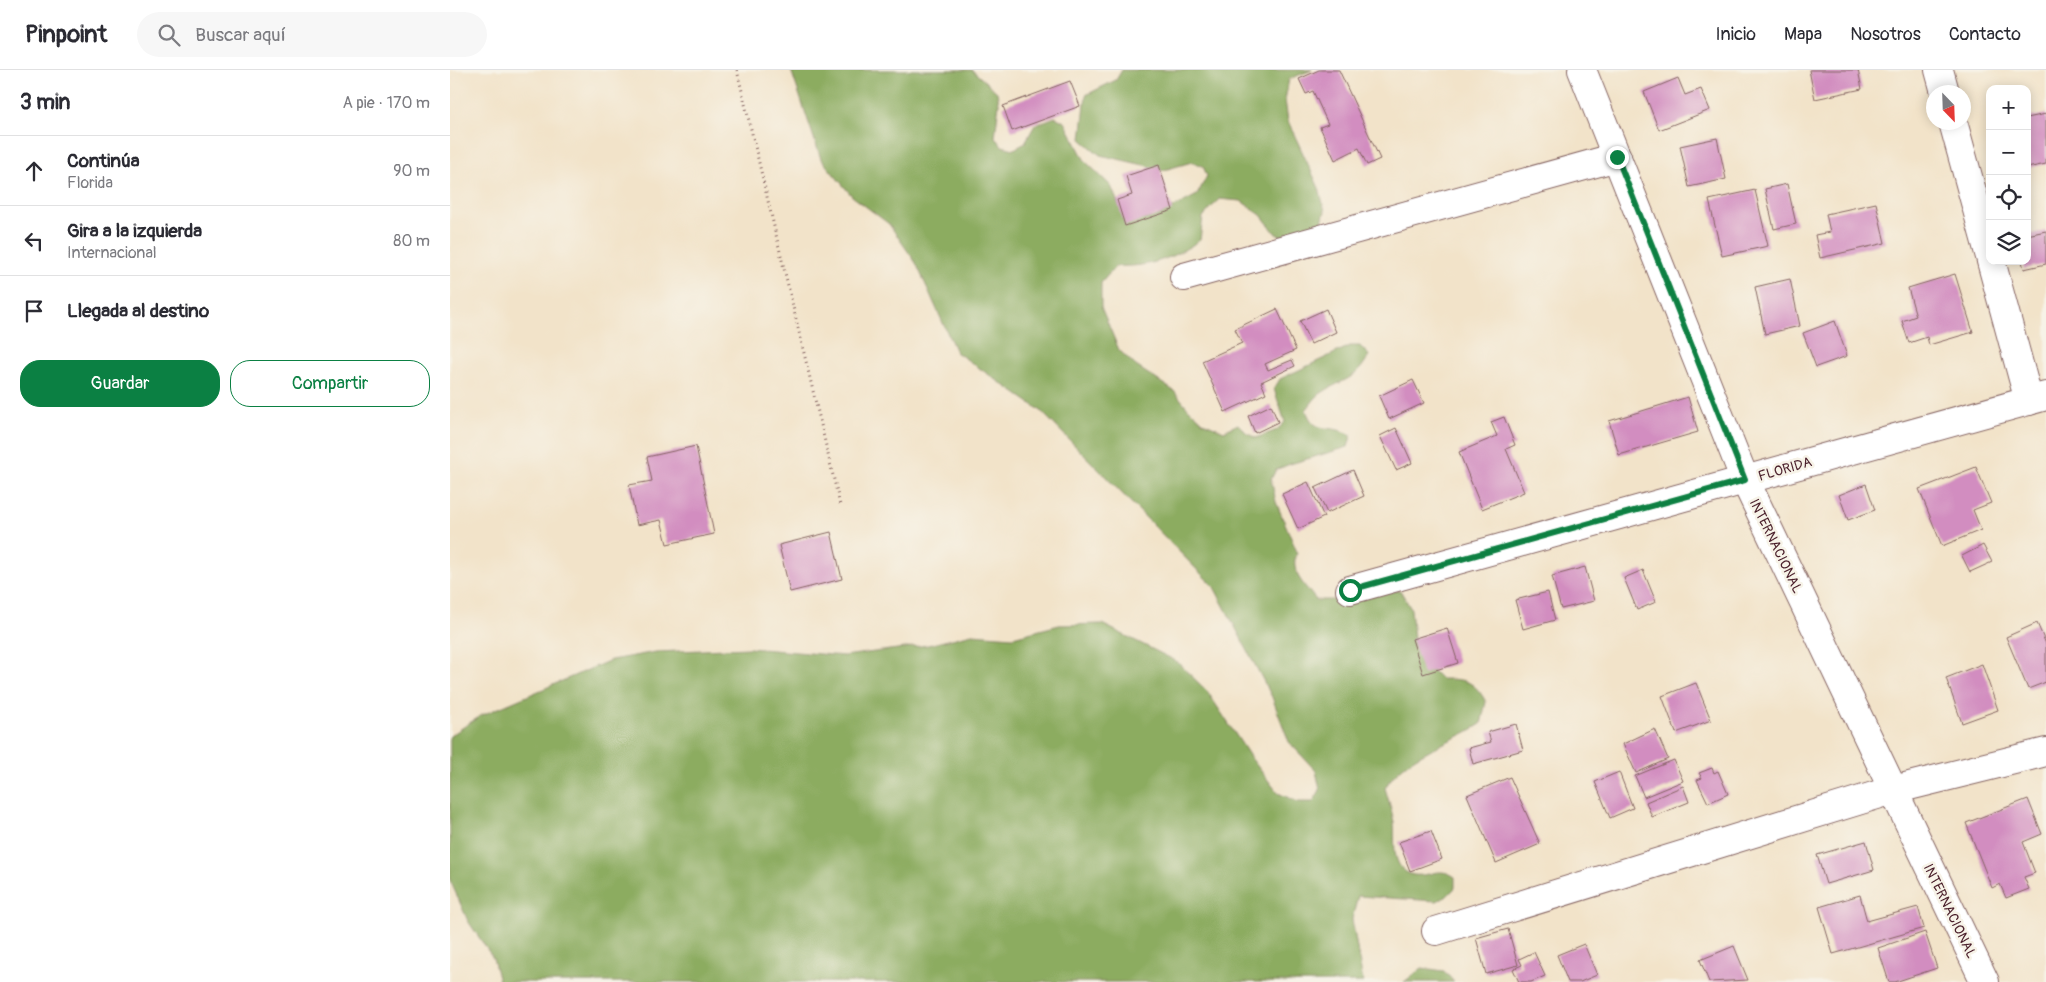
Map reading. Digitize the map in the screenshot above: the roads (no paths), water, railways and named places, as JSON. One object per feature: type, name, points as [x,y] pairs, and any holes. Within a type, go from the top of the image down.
[{"type":"street","name":"INTERNACIONAL","points":[[1582,70],[1745,480],[1985,982]]},
{"type":"street","points":[[1939,70],[1943,85]]},
{"type":"street","points":[[1955,130],[1986,242]]},
{"type":"street","points":[[1184,277],[1617,157]]},
{"type":"street","points":[[1992,265],[2037,398]]},
{"type":"street","name":"FLORIDA","points":[[1350,590],[2037,398]]},
{"type":"street","points":[[1436,931],[1893,790],[2046,752]]}]
